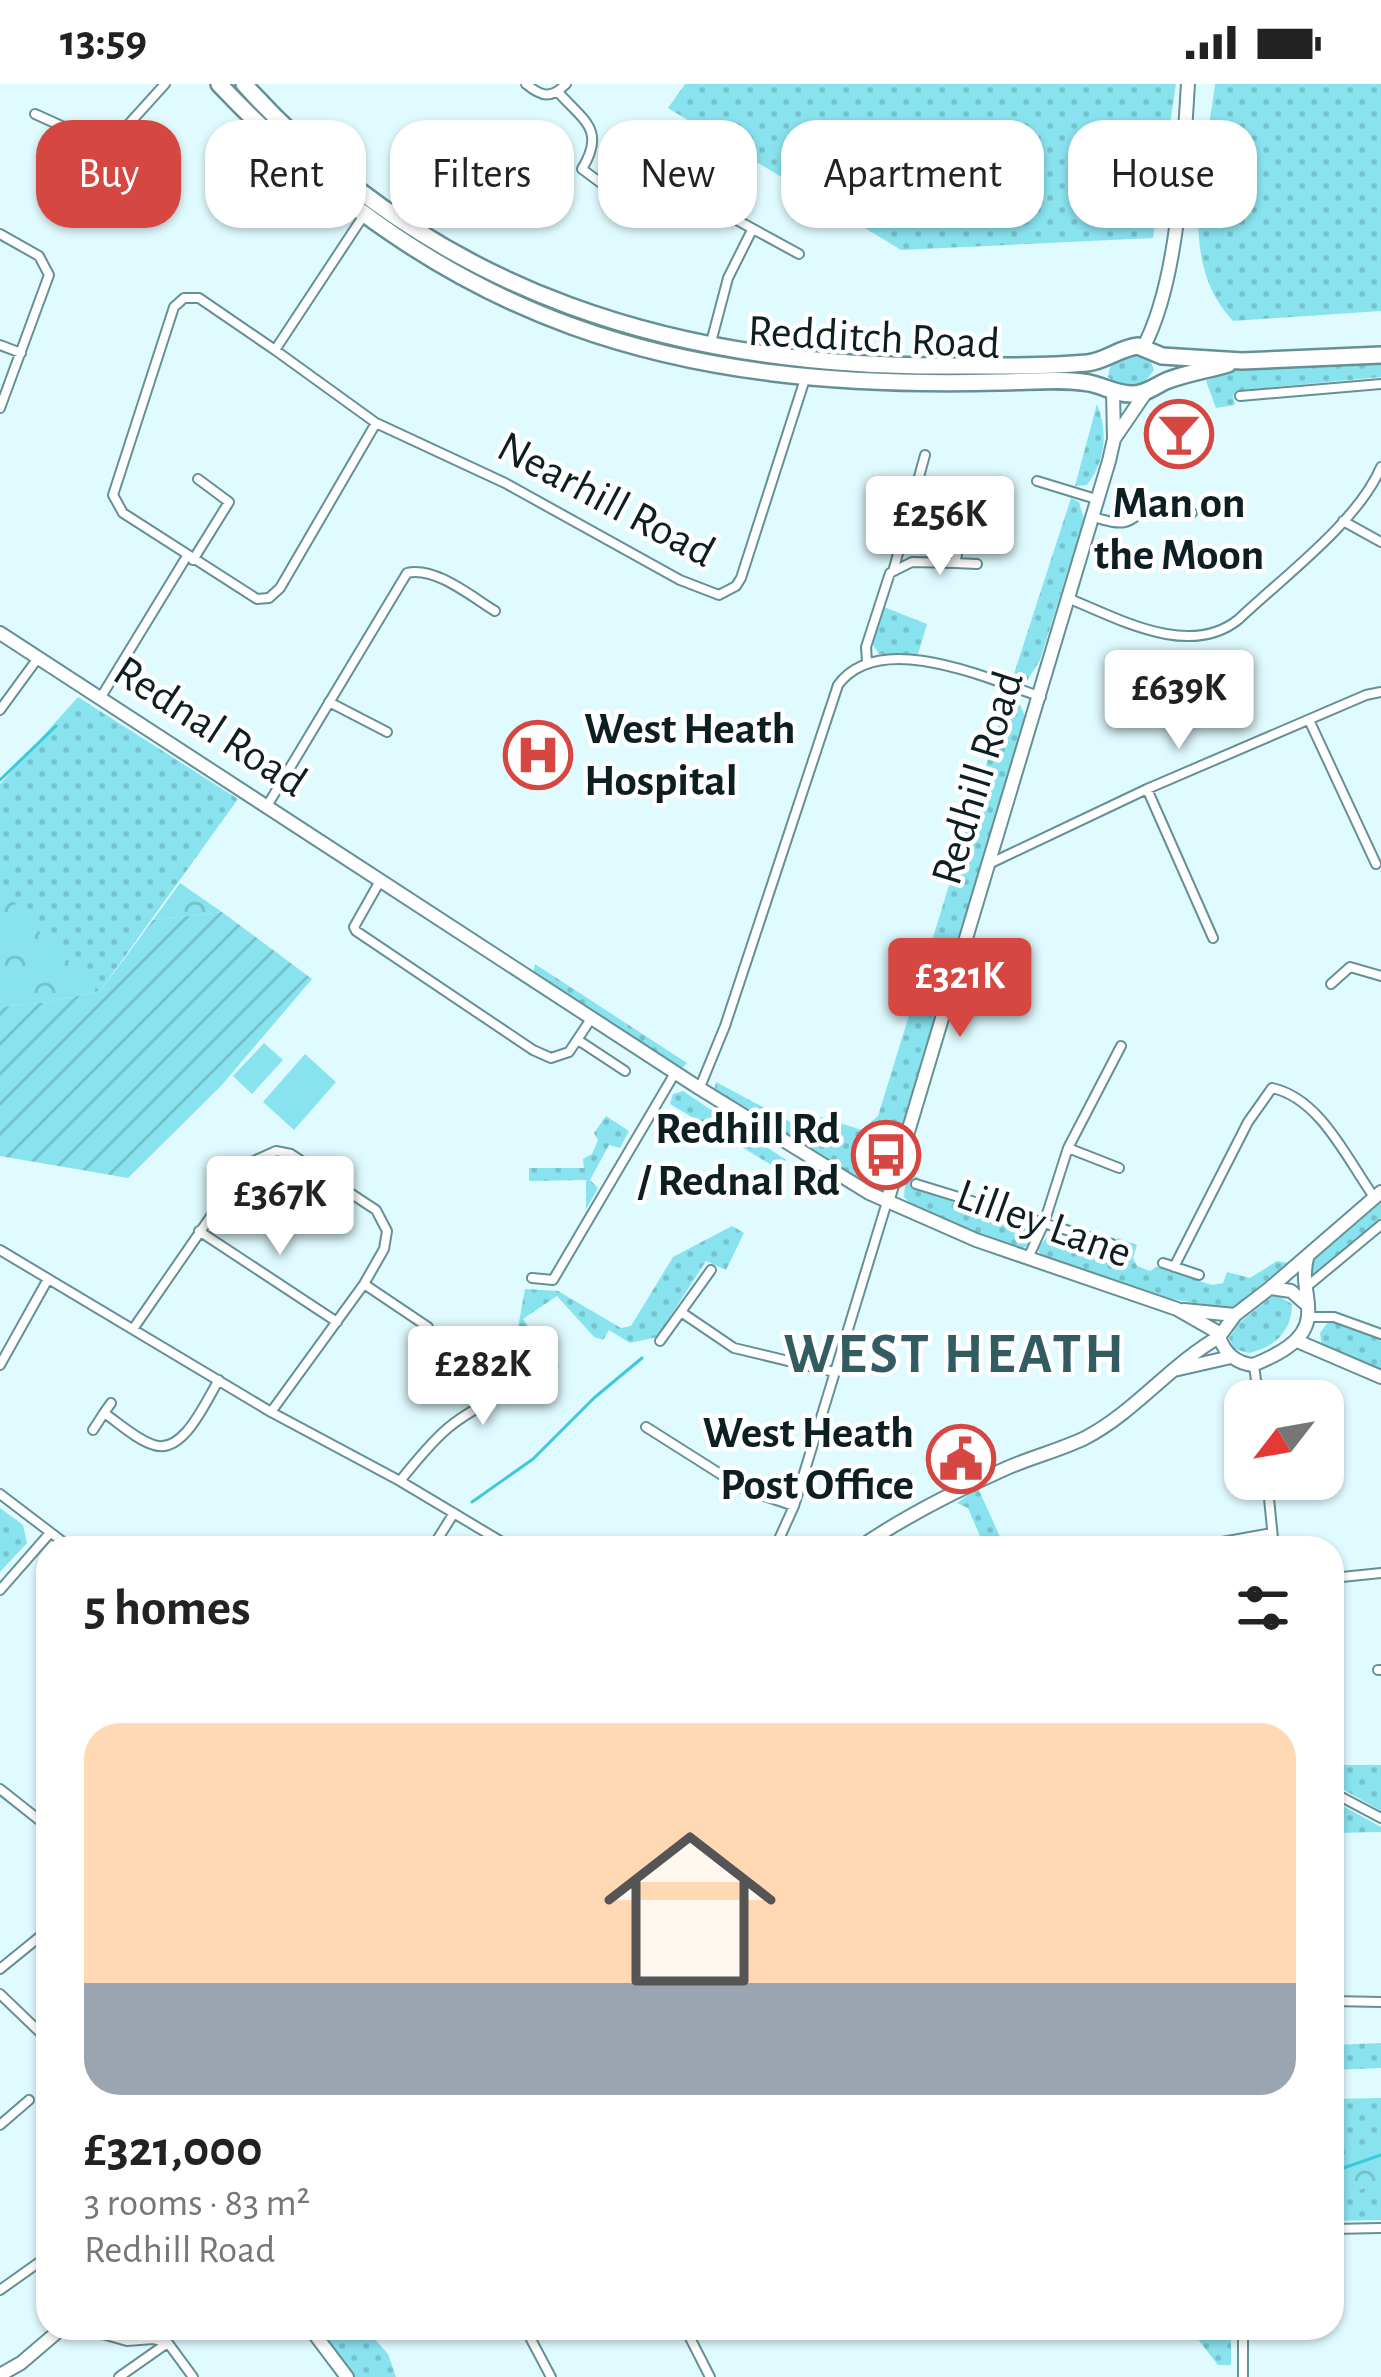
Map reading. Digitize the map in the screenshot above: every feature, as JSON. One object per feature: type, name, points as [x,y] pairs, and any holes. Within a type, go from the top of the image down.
[{"type":"highway","name":"Redditch Road","points":[[219,84],[254,120]]},
{"type":"highway","name":"Redditch Road","points":[[244,84],[312,152],[390,218]]},
{"type":"highway","points":[[366,212],[375,201]]},
{"type":"highway","name":"Redditch Road","points":[[399,228],[566,307],[709,347],[770,357],[901,367],[1104,360]]},
{"type":"highway","name":"Redditch Road","points":[[399,228],[452,274],[539,315],[640,350],[805,379],[1085,382],[1110,389]]},
{"type":"highway","points":[[452,274],[462,256]]},
{"type":"highway","points":[[1243,361],[1152,388],[1110,389],[1102,376],[1104,360],[1126,347],[1144,346],[1162,356],[1243,361],[1381,355]]},
{"type":"highway","points":[[1152,388],[1165,368],[1162,356]]},
{"type":"street","points":[[35,114],[108,147],[165,84]]},
{"type":"street","points":[[526,84],[539,95],[558,92],[566,84]]},
{"type":"street","points":[[1144,346],[1157,314],[1170,253],[1188,84]]},
{"type":"street","points":[[558,92],[593,132],[595,149],[582,169],[598,181]]},
{"type":"street","points":[[275,350],[355,228]]},
{"type":"street","points":[[749,228],[799,254]]},
{"type":"street","points":[[709,347],[728,278],[752,230]]},
{"type":"street","points":[[0,234],[39,256],[49,275],[0,408]]},
{"type":"street","points":[[184,298],[199,298],[376,423],[292,568],[269,598],[251,596],[190,558],[123,513],[113,495],[174,307],[184,298]]},
{"type":"street","points":[[0,345],[21,353]]},
{"type":"street","name":"Nearhill Road","points":[[376,423],[505,483],[680,580],[719,595],[741,578],[805,379]]},
{"type":"street","points":[[1240,396],[1381,385]]},
{"type":"street","name":"Redhill Road","points":[[1114,440],[1152,388]]},
{"type":"street","name":"Redhill Road","points":[[780,1536],[794,1506],[1070,599],[1114,440],[1110,389]]},
{"type":"street","points":[[867,662],[866,647],[925,455]]},
{"type":"street","points":[[1070,599],[1150,630],[1208,636],[1239,619],[1343,521],[1381,467]]},
{"type":"street","points":[[100,698],[229,502],[198,479]]},
{"type":"street","points":[[1037,481],[1098,500]]},
{"type":"street","points":[[1093,517],[1118,524],[1132,522],[1150,504],[1180,506],[1192,513]]},
{"type":"street","points":[[1343,521],[1381,542]]},
{"type":"street","points":[[955,563],[959,546]]},
{"type":"street","points":[[893,570],[912,562],[977,564]]},
{"type":"street","points":[[267,806],[406,573],[414,570],[442,580],[495,611]]},
{"type":"street","points":[[469,614],[477,600]]},
{"type":"street","name":"Rednal Road","points":[[0,633],[675,1073],[887,1202]]},
{"type":"street","points":[[0,710],[38,658]]},
{"type":"street","points":[[699,1088],[725,1026],[838,686],[855,667],[892,659],[938,664],[1040,697]]},
{"type":"street","points":[[991,863],[1147,789],[1381,692]]},
{"type":"street","points":[[329,702],[387,732]]},
{"type":"street","points":[[1309,720],[1376,865]]},
{"type":"street","points":[[1147,789],[1213,938]]},
{"type":"street","points":[[380,881],[354,927],[360,935],[545,1056],[568,1052],[592,1018]]},
{"type":"street","points":[[1331,984],[1350,967],[1381,976]]},
{"type":"street","points":[[578,1040],[625,1071]]},
{"type":"street","points":[[1027,1259],[1068,1148],[1120,1046]]},
{"type":"street","points":[[532,1278],[553,1280],[675,1073]]},
{"type":"street","points":[[886,1536],[909,1515],[1110,1423],[1219,1335],[1235,1315],[1378,1195],[1308,1105],[1292,1092],[1272,1088],[1247,1122],[1174,1267]]},
{"type":"street","points":[[1068,1148],[1119,1168]]},
{"type":"street","points":[[134,1329],[247,1164],[276,1151],[291,1154],[376,1210],[387,1232],[384,1249],[364,1284],[271,1412]]},
{"type":"street","name":"Lilley Lane","points":[[916,1184],[1112,1244]]},
{"type":"street","name":"Lilley Lane","points":[[887,1202],[1027,1259],[1177,1310],[1219,1335]]},
{"type":"street","points":[[1306,1303],[1381,1225]]},
{"type":"street","points":[[199,1231],[337,1322]]},
{"type":"street","points":[[0,1250],[271,1412],[400,1480],[492,1536]]},
{"type":"street","points":[[1169,1372],[1231,1357],[1253,1365],[1297,1341],[1306,1303],[1307,1258]]},
{"type":"street","points":[[1163,1263],[1199,1275]]},
{"type":"street","points":[[660,1341],[711,1270]]},
{"type":"street","points":[[0,1365],[48,1279]]},
{"type":"street","points":[[364,1284],[428,1328],[416,1342]]},
{"type":"street","points":[[1270,1288],[1291,1291],[1334,1317],[1381,1334]]},
{"type":"street","name":"Lilley Lane","points":[[1177,1310],[1235,1315]]},
{"type":"street","points":[[681,1312],[734,1348],[834,1372]]},
{"type":"street","points":[[1191,1353],[1206,1326]]},
{"type":"street","points":[[1219,1335],[1231,1357]]},
{"type":"street","points":[[1297,1341],[1381,1377]]},
{"type":"street","points":[[1253,1365],[1255,1380]]},
{"type":"street","points":[[400,1480],[438,1433],[460,1415],[509,1392],[500,1377]]},
{"type":"street","points":[[104,1413],[154,1446],[169,1446],[183,1437],[219,1380]]},
{"type":"street","points":[[93,1430],[111,1403]]},
{"type":"street","points":[[646,1426],[744,1489],[794,1506]]},
{"type":"street","points":[[0,1494],[54,1536]]},
{"type":"street","points":[[1269,1500],[1272,1536]]},
{"type":"street","points":[[440,1536],[454,1513]]},
{"type":"street","points":[[1255,1536],[1272,1533]]},
{"type":"street","points":[[0,1590],[36,1549]]},
{"type":"street","points":[[1344,1577],[1381,1573]]},
{"type":"street","points":[[0,1790],[36,1818]]},
{"type":"street","points":[[1344,1798],[1381,1818]]},
{"type":"street","points":[[0,1969],[36,1940]]},
{"type":"street","points":[[0,1994],[36,2029]]},
{"type":"street","points":[[1344,2001],[1381,2002]]},
{"type":"street","points":[[0,2125],[29,2100]]},
{"type":"street","points":[[1344,2229],[1381,2228]]},
{"type":"street","points":[[0,2290],[36,2264]]},
{"type":"street","points":[[3,2375],[47,2340]]},
{"type":"street","points":[[157,2340],[168,2343],[193,2377]]},
{"type":"street","points":[[319,2340],[347,2377]]},
{"type":"street","points":[[531,2340],[550,2377]]},
{"type":"street","points":[[691,2340],[710,2377]]},
{"type":"street","points":[[1243,2340],[1243,2377]]},
{"type":"street","points":[[119,2377],[168,2343]]},
{"type":"green space","points":[[685,84],[1176,84],[1171,120],[1068,120],[1068,228],[1154,228],[1153,238],[901,250],[865,228],[1044,228],[1044,120],[781,120],[781,177],[757,162],[757,120],[688,120],[668,108]]},
{"type":"green space","points":[[1215,84],[1381,84],[1381,311],[1233,321],[1215,296],[1204,268],[1199,228],[1257,228],[1257,120],[1210,120]]},
{"type":"green space","points":[[1129,353],[1150,359],[1154,370],[1144,383],[1118,385],[1108,377],[1110,368]]},
{"type":"green space","points":[[1381,360],[1381,377],[1242,390],[1233,395],[1235,405],[1216,408],[1206,381],[1239,366]]},
{"type":"green space","points":[[1097,404],[1104,435],[1101,456],[1087,485],[1075,486]]},
{"type":"green space","points":[[1071,498],[1079,502],[1084,519],[1040,660],[1025,684],[1012,680]]},
{"type":"green space","points":[[884,607],[927,624],[918,654],[879,654],[872,643]]},
{"type":"green space","points":[[1008,694],[1019,702],[1026,719],[888,1171],[881,1182],[867,1185],[714,1091],[716,1082],[811,1133],[821,1117],[862,1130],[878,1116]]},
{"type":"green space","points":[[78,697],[238,799],[100,991],[0,1007],[0,784]]},
{"type":"green space","points":[[180,883],[222,912],[153,920]]},
{"type":"green space","points":[[0,885],[43,936],[100,991],[0,1007]]},
{"type":"green space","points":[[222,912],[312,979],[221,1086],[128,1178],[0,1156],[0,1007],[100,991],[153,920]]},
{"type":"green space","points":[[535,964],[687,1063],[680,1070],[533,974]]},
{"type":"green space","points":[[264,1043],[283,1060],[252,1094],[233,1076]]},
{"type":"green space","points":[[305,1054],[336,1082],[294,1130],[263,1102]]},
{"type":"green space","points":[[683,1091],[786,1160],[780,1170],[670,1104],[673,1094]]},
{"type":"green space","points":[[606,1116],[629,1131],[620,1148],[609,1145],[590,1180],[598,1188],[586,1209],[586,1180],[529,1181],[529,1168],[584,1168],[583,1159],[592,1154],[598,1140],[594,1133]]},
{"type":"green space","points":[[906,1174],[918,1177],[914,1188],[1025,1225],[1028,1246],[1018,1250],[913,1207],[904,1197]]},
{"type":"green space","points":[[1381,1196],[1381,1218],[1310,1273],[1316,1253]]},
{"type":"green space","points":[[732,1226],[744,1233],[726,1270],[706,1261],[657,1337],[630,1343],[609,1330],[603,1340],[594,1337],[557,1296],[523,1319],[559,1367],[520,1393],[509,1392],[496,1370],[514,1350],[525,1289],[558,1291],[621,1328],[631,1326],[673,1257]]},
{"type":"green space","points":[[1050,1234],[1114,1254],[1117,1238],[1137,1245],[1133,1258],[1137,1266],[1150,1271],[1156,1267],[1212,1285],[1223,1283],[1227,1272],[1250,1278],[1277,1261],[1288,1263],[1231,1309],[1172,1299],[1041,1255],[1037,1248]]},
{"type":"green space","points":[[1275,1294],[1292,1304],[1285,1330],[1258,1350],[1234,1349],[1229,1338],[1239,1323]]},
{"type":"green space","points":[[1329,1321],[1381,1339],[1381,1371],[1322,1347],[1320,1333]]},
{"type":"green space","points":[[978,1488],[1000,1536],[980,1536],[968,1508],[957,1503]]},
{"type":"green space","points":[[0,1508],[23,1525],[27,1543],[0,1572]]},
{"type":"green space","points":[[1344,1765],[1381,1765],[1381,1811],[1344,1790]]},
{"type":"green space","points":[[1344,1807],[1381,1827],[1381,1832],[1344,1833]]},
{"type":"green space","points":[[1381,2043],[1381,2068],[1344,2070],[1344,2045]]},
{"type":"green space","points":[[1381,2098],[1381,2220],[1344,2221],[1344,2099]]},
{"type":"green space","points":[[1381,2133],[1381,2181],[1344,2197],[1344,2151]]},
{"type":"green space","points":[[323,2340],[376,2340],[388,2354],[396,2377],[349,2377]]},
{"type":"green space","points":[[1198,2340],[1231,2340],[1231,2365],[1218,2365]]},
{"type":"waterway","points":[[0,780],[56,726]]},
{"type":"waterway","points":[[472,1502],[533,1459],[642,1358]]},
{"type":"waterway","points":[[1344,2168],[1381,2155]]},
{"type":"place","name":"Man on the Moon","points":[[1179,434]]},
{"type":"place","name":"West Heath Hospital","points":[[538,755]]},
{"type":"place","name":"Redhill Rd / Rednal Rd","points":[[886,1155]]},
{"type":"place","name":"West Heath Post Office","points":[[961,1459]]},
{"type":"district","name":"WEST HEATH","points":[[955,1354]]}]
